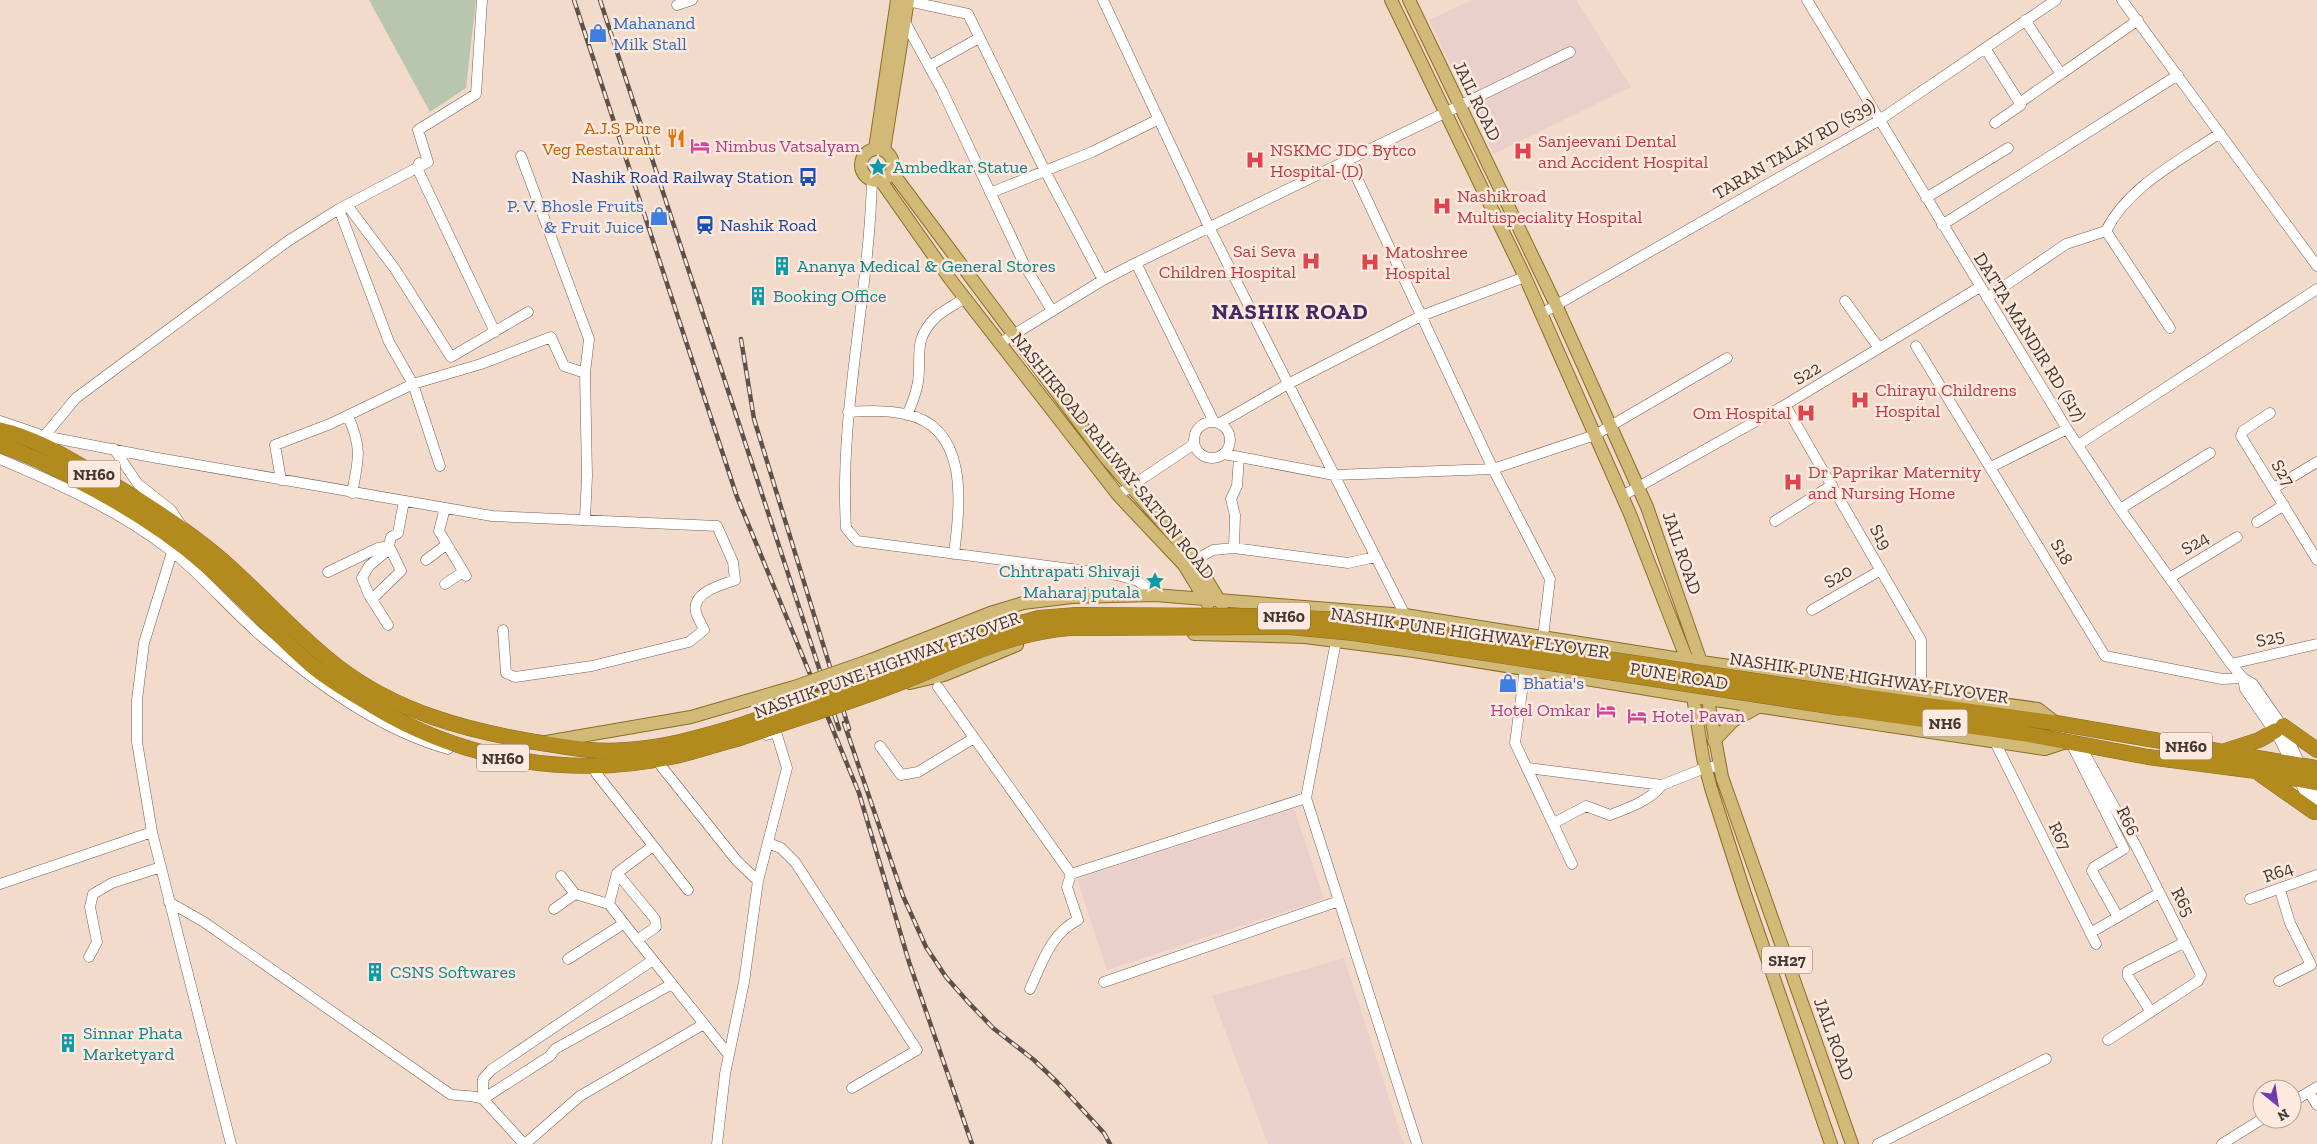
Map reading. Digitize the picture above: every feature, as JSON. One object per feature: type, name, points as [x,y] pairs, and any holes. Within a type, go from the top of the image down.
[{"type":"highway","name":"NH60","points":[[0,430],[41,439],[143,502],[177,540]]},
{"type":"highway","name":"NH60","points":[[0,445],[36,459],[112,498],[177,540]]},
{"type":"highway","name":"NASHIK PUNE HIGHWAY FLYOVER","points":[[177,540],[207,565],[311,665],[402,723],[462,748],[514,760],[568,766],[612,765],[675,756],[906,669],[975,638],[1003,628],[1039,618],[1076,615],[1259,616],[1345,620],[1846,702],[2073,743]]},
{"type":"highway","name":"NASHIK PUNE HIGHWAY FLYOVER","points":[[177,540],[223,561],[280,618],[340,668],[384,695],[424,715],[469,729],[580,750],[628,750],[735,734],[890,687],[1012,637],[1042,630],[1069,628],[1290,627],[1354,633],[1846,702],[2056,723]]},
{"type":"highway","name":"NH60","points":[[2056,723],[2221,752],[2303,774],[2317,768]]},
{"type":"highway","points":[[2221,752],[2260,740],[2279,728],[2317,750]]},
{"type":"highway","name":"NH6","points":[[2073,743],[2148,757],[2256,771],[2303,774]]},
{"type":"highway","points":[[2256,771],[2316,810]]},
{"type":"main road","points":[[880,150],[905,22],[904,0]]},
{"type":"main road","points":[[880,150],[904,0]]},
{"type":"main road","name":"JAIL ROAD","points":[[1391,0],[1443,112],[1525,277],[1622,496],[1687,660],[1704,763],[1745,894],[1831,1144]]},
{"type":"main road","name":"JAIL ROAD","points":[[1409,0],[1556,305],[1647,507],[1701,662],[1719,766],[1852,1144]]},
{"type":"main road","points":[[892,172],[876,180],[864,174],[861,165],[864,155],[880,150],[889,153],[894,162],[892,172],[1014,335],[1130,487],[1195,560],[1220,600],[1231,635]]},
{"type":"main road","name":"NASHIKROAD RAILWAY-SATION ROAD","points":[[876,180],[1118,495],[1184,565],[1231,635]]},
{"type":"main road","points":[[542,743],[566,737],[691,717],[794,687],[870,660],[990,613],[1022,603],[1072,597],[1156,595],[1405,616],[1687,660],[2038,709],[2056,723]]},
{"type":"main road","name":"PUNE ROAD","points":[[890,687],[935,683],[1010,647],[1062,634],[1153,633],[1304,637],[2045,749],[2073,743]]},
{"type":"main road","points":[[1714,741],[1733,721],[1760,706]]},
{"type":"street","points":[[41,439],[76,398],[288,241],[343,207],[428,162],[418,130],[476,94],[482,0]]},
{"type":"street","points":[[678,5],[692,0]]},
{"type":"street","points":[[904,0],[968,14],[1044,169],[1103,280]]},
{"type":"street","points":[[1103,0],[1209,227],[1405,616]]},
{"type":"street","name":"DATTA MANDIR RD (S17)","points":[[1807,0],[1878,121],[2067,429],[2120,509],[2243,678],[2245,689],[2279,728],[2303,774],[2316,810]]},
{"type":"street","name":"TARAN TALAV RD (S39)","points":[[1541,314],[1878,121],[2056,0]]},
{"type":"street","points":[[2122,0],[2317,266]]},
{"type":"street","points":[[2025,20],[2061,74]]},
{"type":"street","points":[[2024,99],[2138,20]]},
{"type":"street","points":[[905,22],[929,66],[1025,266],[1052,311]]},
{"type":"street","points":[[929,66],[979,38]]},
{"type":"street","points":[[1985,48],[2021,105],[1995,122]]},
{"type":"street","points":[[1000,343],[1103,280],[1136,263],[1459,104],[1570,52]]},
{"type":"street","points":[[1942,225],[2178,75]]},
{"type":"street","points":[[990,193],[1044,169],[1092,152],[1159,119]]},
{"type":"street","points":[[1987,298],[2066,244],[2106,232],[2114,216],[2136,192],[2220,133]]},
{"type":"street","points":[[1926,198],[2008,148]]},
{"type":"street","points":[[521,156],[590,339],[585,373],[587,476],[585,520]]},
{"type":"street","points":[[1348,159],[1493,469],[1550,579],[1543,637]]},
{"type":"street","points":[[417,167],[494,332]]},
{"type":"street","points":[[876,180],[848,412],[846,528],[857,541],[1117,575],[1138,581],[1156,595]]},
{"type":"street","points":[[343,207],[395,269],[451,357],[528,312]]},
{"type":"street","points":[[343,207],[389,342],[413,384],[440,466]]},
{"type":"street","points":[[2106,232],[2170,328]]},
{"type":"street","points":[[1136,263],[1217,423],[1228,431],[1230,437],[1228,449],[1224,454]]},
{"type":"street","points":[[1525,277],[1422,316],[1288,384],[1217,423],[1203,424],[1195,433],[1194,444],[1199,453],[1209,458],[1224,454],[1334,475],[1493,469],[1595,435],[1610,428],[1727,358]]},
{"type":"street","name":"S22","points":[[1622,496],[1785,405],[1980,287]]},
{"type":"street","points":[[2078,445],[2317,289]]},
{"type":"street","points":[[907,414],[914,399],[918,380],[920,339],[937,316],[965,298]]},
{"type":"street","points":[[1845,301],[1879,348]]},
{"type":"street","points":[[280,480],[275,445],[348,416],[413,384],[481,364],[551,337],[564,366],[585,373]]},
{"type":"street","name":"S18","points":[[1916,346],[2106,656],[2222,679],[2243,678]]},
{"type":"street","name":"S19","points":[[1785,405],[1921,640],[1921,692]]},
{"type":"street","points":[[848,412],[882,411],[907,414],[926,423],[942,437],[956,462],[959,515],[954,554]]},
{"type":"street","name":"S27","points":[[2270,413],[2241,434],[2317,560]]},
{"type":"street","points":[[348,416],[358,438],[358,462],[352,493]]},
{"type":"street","points":[[0,421],[41,439],[114,449],[352,493],[492,516],[717,526],[733,562],[735,580],[710,590],[696,604],[696,612],[704,630],[689,642],[592,666],[515,677],[506,673],[503,630]]},
{"type":"street","points":[[1991,466],[2067,429]]},
{"type":"street","points":[[1118,495],[1194,444]]},
{"type":"street","points":[[114,449],[138,484],[171,510],[177,540],[144,643],[136,700],[137,742],[152,832],[230,1144]]},
{"type":"street","points":[[2120,509],[2210,453]]},
{"type":"street","points":[[1234,548],[1235,515],[1231,499],[1237,486],[1239,458]]},
{"type":"street","points":[[0,459],[68,489],[148,535],[177,540],[267,641],[318,682],[370,716],[430,744],[496,761],[596,773],[661,766],[776,732],[787,768],[758,881],[744,982],[728,1054],[717,1144]]},
{"type":"street","points":[[2274,488],[2317,462]]},
{"type":"street","points":[[1775,522],[1832,485]]},
{"type":"street","points":[[388,624],[362,582],[364,572],[389,546],[391,537],[399,530],[404,501]]},
{"type":"street","points":[[2257,522],[2284,505]]},
{"type":"street","points":[[444,508],[439,531],[465,574],[445,584]]},
{"type":"street","name":"S24","points":[[2171,578],[2237,537]]},
{"type":"street","points":[[426,560],[446,545]]},
{"type":"street","points":[[328,572],[378,548],[389,546]]},
{"type":"street","points":[[372,599],[402,571],[389,546]]},
{"type":"street","points":[[1195,560],[1213,550],[1234,548],[1348,563],[1375,557]]},
{"type":"street","name":"S20","points":[[1812,610],[1880,570]]},
{"type":"street","points":[[1336,641],[1306,798],[1418,1144]]},
{"type":"street","name":"S25","points":[[2232,664],[2317,644]]},
{"type":"street","points":[[1525,669],[1515,743],[1572,864]]},
{"type":"street","points":[[935,683],[1071,874]]},
{"type":"street","points":[[880,746],[901,776],[918,772],[974,738]]},
{"type":"street","name":"R67","points":[[1995,742],[2096,944]]},
{"type":"street","name":"R65","points":[[2073,743],[2134,843],[2200,972],[2201,978],[2108,1040]]},
{"type":"street","name":"R66","points":[[2073,743],[2124,849],[2094,867],[2092,871],[2118,917]]},
{"type":"street","points":[[1554,823],[1586,806],[1610,815],[1640,803],[1656,792],[1662,785],[1704,763],[1719,766]]},
{"type":"street","points":[[661,766],[736,861],[758,881]]},
{"type":"street","points":[[1528,768],[1662,785]]},
{"type":"street","points":[[596,773],[688,890]]},
{"type":"street","points":[[1071,874],[1306,798]]},
{"type":"street","points":[[0,884],[152,832]]},
{"type":"street","points":[[768,843],[781,848],[795,862],[917,1050],[852,1088]]},
{"type":"street","points":[[2124,849],[2134,843]]},
{"type":"street","points":[[609,904],[617,873],[653,846]]},
{"type":"street","points":[[89,957],[97,942],[90,907],[93,894],[112,883],[161,867]]},
{"type":"street","points":[[617,873],[655,919],[656,927],[637,940]]},
{"type":"street","points":[[1030,989],[1050,946],[1067,925],[1078,920],[1067,887],[1071,874]]},
{"type":"street","name":"R64","points":[[2250,899],[2280,890],[2317,875]]},
{"type":"street","points":[[561,876],[576,894],[609,904],[728,1054]]},
{"type":"street","points":[[2278,981],[2311,965],[2290,923],[2280,890]]},
{"type":"street","points":[[554,909],[576,894]]},
{"type":"street","points":[[2090,932],[2154,896]]},
{"type":"street","points":[[1104,982],[1339,901]]},
{"type":"street","points":[[169,902],[204,922],[450,1094],[476,1096],[483,1099],[524,1144],[580,1096],[704,1024]]},
{"type":"street","points":[[568,959],[624,924]]},
{"type":"street","points":[[2151,1012],[2128,976],[2128,971],[2185,942]]},
{"type":"street","points":[[483,1099],[483,1079],[491,1070],[653,960]]},
{"type":"street","points":[[483,1099],[550,1056],[555,1050],[672,984]]},
{"type":"street","points":[[1878,1144],[2046,1059]]},
{"type":"street","points":[[2302,1096],[2313,1089],[2317,1105]]},
{"type":"street","points":[[2222,1144],[2252,1125]]},
{"type":"shaded area","points":[[1472,0],[1576,0],[1631,87],[1494,154],[1429,20]]},
{"type":"shaded area","points":[[1294,808],[1324,899],[1107,970],[1077,879]]},
{"type":"shaded area","points":[[1344,958],[1404,1144],[1268,1144],[1212,996]]},
{"type":"green space","points":[[369,0],[476,0],[466,88],[430,112]]},
{"type":"railway","points":[[574,0],[737,497],[859,793],[909,962],[972,1144]]},
{"type":"railway","points":[[600,0],[839,729]]},
{"type":"railway","points":[[741,339],[754,419],[849,729]]},
{"type":"railway","points":[[844,723],[903,896],[926,947],[946,977],[968,1002],[993,1028],[1034,1060],[1057,1082],[1104,1133],[1110,1144]]},
{"type":"place","name":"Mahanand Milk Stall","points":[[598,33]]},
{"type":"place","name":"A.J.S Pure Veg Restaurant","points":[[676,138]]},
{"type":"place","name":"Nimbus Vatsalyam","points":[[700,146]]},
{"type":"place","name":"Sanjeevani Dental and Accident Hospital","points":[[1523,151]]},
{"type":"place","name":"NSKMC JDC Bytco Hospital-(D)","points":[[1255,160]]},
{"type":"place","name":"Ambedkar Statue","points":[[878,167]]},
{"type":"place","name":"Nashik Road Railway Station","points":[[808,177]]},
{"type":"place","name":"Nashikroad Multispeciality Hospital","points":[[1442,206]]},
{"type":"place","name":"P. V. Bhosle Fruits & Fruit Juice","points":[[659,216]]},
{"type":"place","name":"Nashik Road","points":[[705,225]]},
{"type":"place","name":"Sai Seva Children Hospital","points":[[1311,261]]},
{"type":"place","name":"Matoshree Hospital","points":[[1370,262]]},
{"type":"place","name":"Ananya Medical & General Stores","points":[[782,266]]},
{"type":"place","name":"Booking Office","points":[[758,296]]},
{"type":"place","name":"Chirayu Childrens Hospital","points":[[1860,400]]},
{"type":"place","name":"Om Hospital","points":[[1806,413]]},
{"type":"place","name":"Dr Paprikar Maternity and Nursing Home","points":[[1793,482]]},
{"type":"place","name":"Chhtrapati Shivaji Maharaj putala","points":[[1155,581]]},
{"type":"place","name":"Bhatia's","points":[[1508,683]]},
{"type":"place","name":"Hotel Omkar","points":[[1606,710]]},
{"type":"place","name":"Hotel Pavan","points":[[1637,716]]},
{"type":"place","name":"CSNS Softwares","points":[[375,972]]},
{"type":"place","name":"Sinnar Phata Marketyard","points":[[68,1043]]},
{"type":"district","name":"NASHIK ROAD","points":[[1290,311]]}]
